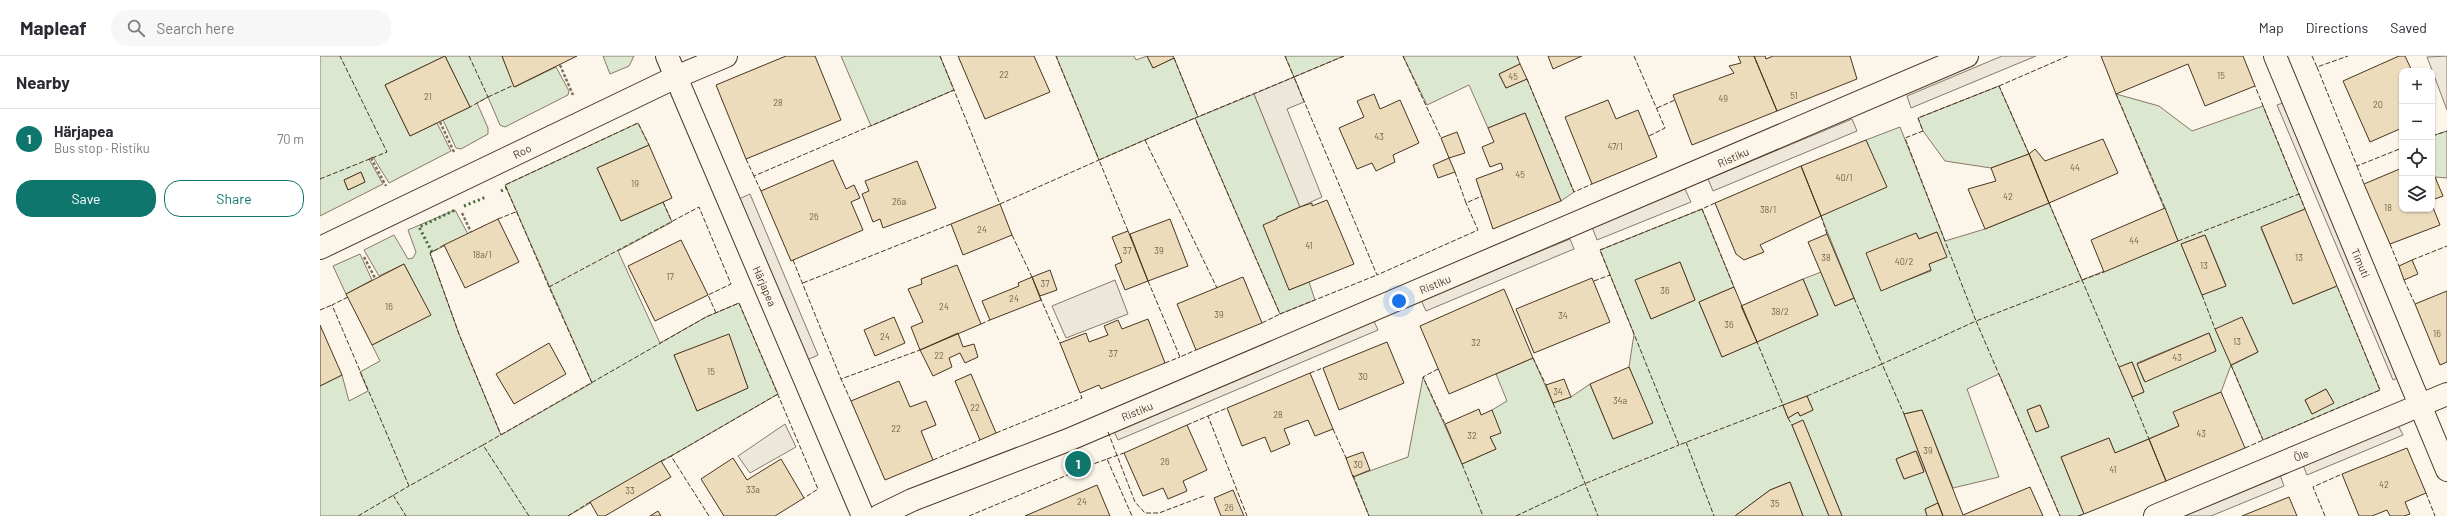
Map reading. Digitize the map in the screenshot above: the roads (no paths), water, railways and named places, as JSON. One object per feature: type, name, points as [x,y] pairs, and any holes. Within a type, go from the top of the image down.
[{"type":"street","name":"Härjapea","points":[[667,56],[863,516]]},
{"type":"street","name":"Roo","points":[[320,248],[676,77],[726,56]]},
{"type":"street","name":"Ristiku","points":[[879,516],[912,500],[1083,434],[1967,56]]},
{"type":"street","name":"Timuti","points":[[2276,56],[2447,470]]},
{"type":"street","name":"Õle","points":[[2155,516],[2447,394]]},
{"type":"place","name":"Härjapea","points":[[1078,464]]}]
